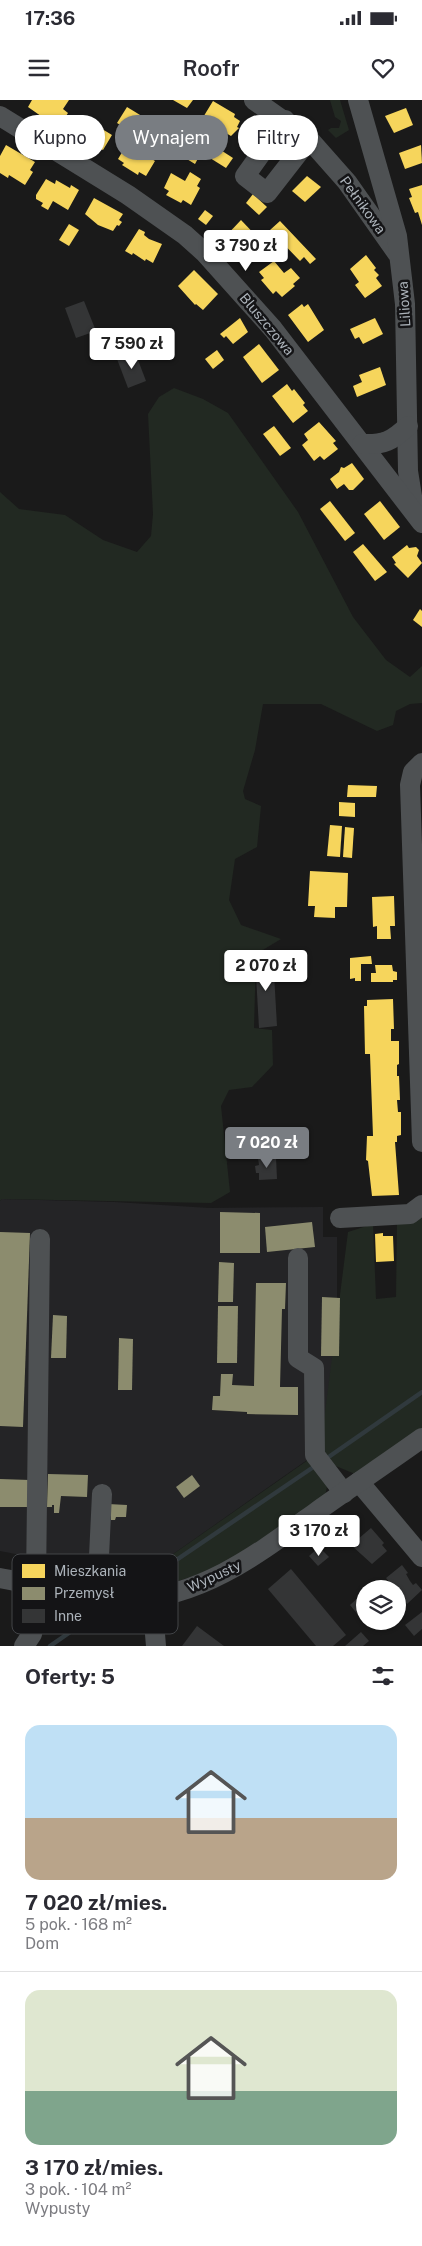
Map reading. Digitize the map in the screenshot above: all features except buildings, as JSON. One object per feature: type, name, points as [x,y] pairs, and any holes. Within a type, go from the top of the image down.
[{"type":"street","name":"Pełnikowa","points":[[254,100],[277,115]]},
{"type":"street","name":"Liliowa","points":[[358,100],[397,236],[405,304],[408,471],[418,518]]},
{"type":"street","name":"Bluszczowa","points":[[0,116],[128,194],[185,235],[205,253],[273,329],[418,518]]},
{"type":"street","name":"Pełnikowa","points":[[318,149],[351,187],[399,256]]},
{"type":"street","points":[[256,160],[245,176],[268,193],[293,160]]},
{"type":"street","points":[[351,187],[371,180],[380,173]]},
{"type":"street","points":[[362,444],[378,444],[394,438],[408,426]]},
{"type":"street","points":[[422,763],[413,772],[410,785],[422,1142]]},
{"type":"street","points":[[340,1218],[410,1214],[422,1205]]},
{"type":"street","points":[[39,1554],[40,1239]]},
{"type":"street","points":[[298,1258],[298,1358],[314,1368],[315,1455],[351,1487],[422,1557]]},
{"type":"street","name":"Wypusty","points":[[178,1592],[196,1587],[221,1576],[249,1560],[422,1438]]},
{"type":"street","points":[[99,1554],[102,1494]]},
{"type":"street","points":[[24,1646],[32,1634]]},
{"type":"shaded area","points":[[330,100],[340,100],[349,130],[336,138],[328,130],[339,128],[341,121],[335,117]]},
{"type":"shaded area","points":[[174,388],[203,399],[228,413],[298,512],[353,617],[386,660],[410,677],[422,666],[422,703],[410,704],[396,711],[393,725],[377,731],[321,704],[263,704],[255,750],[243,791],[245,799],[261,806],[257,847],[235,859],[229,900],[241,925],[281,939],[256,954],[254,1028],[272,1030],[273,1065],[252,1087],[229,1090],[221,1106],[230,1192],[211,1203],[2,1199],[0,1201],[0,492],[19,509],[65,515],[103,540],[137,552],[151,536],[153,514],[148,414],[159,397]]},
{"type":"shaded area","points":[[2,1199],[115,1202],[209,1208],[323,1207],[323,1237],[337,1237],[337,1439],[173,1554],[15,1554],[0,1551],[0,1201]]},
{"type":"shaded area","points":[[422,1218],[422,1428],[355,1474],[331,1464],[321,1444],[348,1232],[373,1224],[376,1299],[396,1297],[397,1222]]},
{"type":"shaded area","points":[[308,1460],[328,1481],[325,1497],[231,1563],[178,1581],[178,1554],[173,1554]]},
{"type":"waterway","points":[[330,1456],[422,1392]]},
{"type":"waterway","points":[[178,1559],[312,1468]]},
{"type":"waterway","points":[[50,1646],[67,1634]]}]
